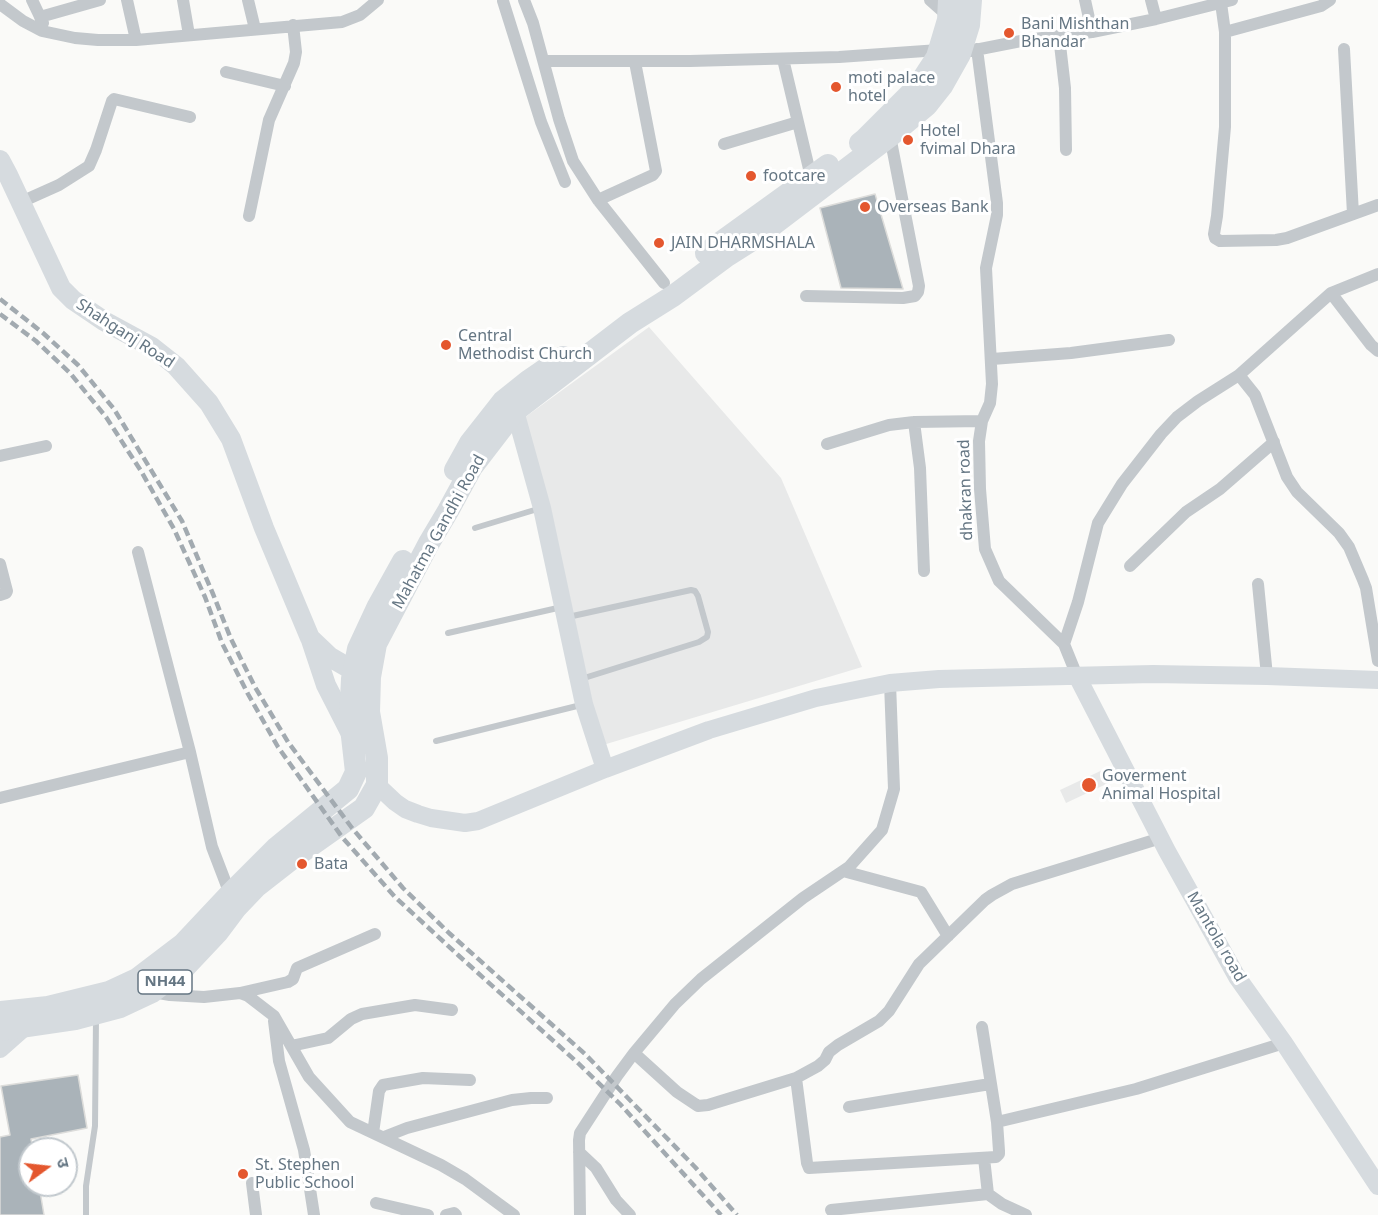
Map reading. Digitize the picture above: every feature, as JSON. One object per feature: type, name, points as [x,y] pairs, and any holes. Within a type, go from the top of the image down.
[{"type":"highway","name":"Mahatma Gandhi Road","points":[[0,1030],[75,1019],[120,1007],[152,992],[186,966],[218,932],[283,854],[348,789],[356,772],[351,719],[362,674],[429,543],[472,466],[515,411],[630,323],[757,237],[927,105],[942,86],[959,51],[969,25],[971,0]]},
{"type":"highway","name":"Mahatma Gandhi Road","points":[[949,8],[959,51]]},
{"type":"highway","name":"Mahatma Gandhi Road","points":[[0,1012],[48,1007],[108,992],[137,979],[183,944],[230,894],[283,854],[364,808],[377,785],[377,758],[358,649],[378,606],[470,444],[503,401],[866,139],[918,86],[937,57],[959,51]]},
{"type":"main road","name":"Shahganj Road","points":[[0,160],[61,288],[73,300],[104,321],[152,347],[176,366],[209,403],[231,439],[264,528],[310,638],[326,685],[353,737]]},
{"type":"main road","points":[[310,638],[329,647],[343,649],[355,644],[363,635]]},
{"type":"main road","name":"Shahganj Road","points":[[310,638],[330,657],[362,674]]},
{"type":"street","points":[[33,0],[47,32]]},
{"type":"street","points":[[40,17],[100,0]]},
{"type":"street","points":[[126,0],[136,40]]},
{"type":"street","points":[[183,0],[189,35]]},
{"type":"street","points":[[248,0],[255,29]]},
{"type":"street","points":[[0,4],[24,21],[47,32],[75,38],[136,40],[342,22],[369,9],[378,0]]},
{"type":"street","points":[[524,0],[544,61],[545,100],[541,122],[565,182]]},
{"type":"street","points":[[930,0],[949,8]]},
{"type":"street","points":[[1085,0],[1092,32]]},
{"type":"street","points":[[1151,0],[1156,19]]},
{"type":"street","points":[[1225,32],[1322,6],[1330,0]]},
{"type":"street","points":[[503,1],[573,161],[598,200],[664,283]]},
{"type":"street","points":[[544,61],[783,59],[959,51],[1092,32],[1226,1],[1225,127],[1215,238],[1220,241],[1287,238],[1378,205]]},
{"type":"street","points":[[249,216],[269,120],[295,59],[293,26]]},
{"type":"street","points":[[1059,36],[1065,88],[1066,150]]},
{"type":"street","points":[[1344,49],[1353,214]]},
{"type":"street","name":"dhakran road","points":[[959,51],[997,203],[997,215],[986,268],[992,384],[990,403],[982,421],[979,441],[985,549],[999,581],[1061,641]]},
{"type":"street","points":[[783,59],[811,177]]},
{"type":"street","points":[[598,200],[656,171],[634,62]]},
{"type":"street","points":[[226,72],[285,86]]},
{"type":"street","points":[[21,202],[59,185],[89,166],[114,99],[190,117]]},
{"type":"street","points":[[724,144],[798,122]]},
{"type":"street","points":[[806,296],[903,298],[915,296],[918,292],[919,286],[890,136]]},
{"type":"street","points":[[1077,676],[1061,641],[1078,602],[1098,522],[1122,484],[1177,417],[1239,375],[1331,293],[1378,274]]},
{"type":"street","points":[[1331,293],[1378,351]]},
{"type":"street","points":[[992,359],[1071,353],[1169,340]]},
{"type":"street","points":[[1239,375],[1255,395],[1287,477],[1297,492],[1339,533],[1349,548],[1366,588],[1378,661]]},
{"type":"street","points":[[515,411],[542,508],[584,704],[605,769]]},
{"type":"street","points":[[827,444],[889,425],[914,422],[982,421]]},
{"type":"street","points":[[914,422],[920,468],[924,571]]},
{"type":"street","points":[[1130,566],[1186,512],[1220,489],[1274,442]]},
{"type":"street","points":[[0,456],[46,446]]},
{"type":"street","points":[[138,552],[190,752],[212,848],[230,894]]},
{"type":"street","points":[[0,564],[7,591],[0,596]]},
{"type":"street","points":[[1258,584],[1267,676]]},
{"type":"street","points":[[377,785],[405,809],[431,818],[465,823],[478,822],[605,769],[719,727],[816,698],[891,683],[939,679],[1153,674],[1378,680]]},
{"type":"street","name":"Mantola road","points":[[1077,676],[1161,838],[1237,977],[1284,1042],[1378,1186]]},
{"type":"street","points":[[580,1215],[580,1133],[634,1053],[675,1004],[701,979],[802,898],[854,862],[882,830],[893,796],[891,683]]},
{"type":"street","points":[[0,798],[190,752]]},
{"type":"street","points":[[634,1053],[678,1092],[698,1106],[708,1106],[796,1078],[818,1066],[838,1045],[879,1021],[889,1011],[919,964],[986,900],[1012,884],[1161,838]]},
{"type":"street","points":[[843,871],[921,892],[948,936]]},
{"type":"street","points":[[152,992],[204,997],[240,993],[288,982],[293,979],[297,968],[375,934]]},
{"type":"street","points":[[240,993],[248,996],[274,1016],[309,1077],[350,1122],[441,1165],[465,1179],[514,1215]]},
{"type":"street","points":[[291,1046],[328,1038],[351,1019],[362,1014],[415,1005],[452,1010]]},
{"type":"street","points":[[274,1016],[279,1061],[304,1150],[314,1215]]},
{"type":"street","points":[[0,1049],[26,1026]]},
{"type":"street","points":[[796,1078],[809,1168],[996,1156],[999,1154],[997,1122],[982,1027]]},
{"type":"street","points":[[997,1122],[1136,1089],[1284,1042]]},
{"type":"street","points":[[379,1135],[379,1091],[383,1086],[423,1078],[470,1080]]},
{"type":"street","points":[[849,1107],[990,1084]]},
{"type":"street","points":[[379,1135],[512,1100],[547,1098]]},
{"type":"street","points":[[579,1152],[596,1168],[616,1200],[630,1215]]},
{"type":"street","points":[[984,1158],[988,1194]]},
{"type":"street","points":[[252,1183],[256,1215]]},
{"type":"street","points":[[831,1210],[988,1194],[1002,1204],[1026,1215]]},
{"type":"street","points":[[376,1203],[428,1215]]},
{"type":"street","points":[[446,1215],[454,1213],[456,1215]]},
{"type":"lane","points":[[475,528],[542,508]]},
{"type":"lane","points":[[448,633],[695,591],[708,632],[707,637],[699,642],[579,679]]},
{"type":"lane","points":[[436,741],[584,704]]},
{"type":"lane","points":[[86,1215],[86,1186],[95,1126],[96,1014]]},
{"type":"shaded area","points":[[649,327],[781,478],[862,667],[593,748],[524,418]]},
{"type":"shaded area","name":"Goverment Animal Hospital","points":[[1111,766],[1117,779],[1066,803],[1060,790]]},
{"type":"building","points":[[875,194],[903,289],[841,288],[820,208]]},
{"type":"building","points":[[78,1075],[87,1128],[41,1137],[18,1137],[18,1197],[41,1197],[44,1215],[0,1215],[0,1137],[10,1135],[1,1086]]},
{"type":"railway","points":[[0,299],[43,333],[78,365],[114,409],[182,521],[231,639],[255,687],[288,742],[352,828],[403,888],[449,933],[585,1054],[695,1167],[737,1215]]},
{"type":"railway","points":[[0,314],[36,341],[70,373],[106,417],[141,471],[174,529],[205,597],[222,643],[248,694],[278,747],[342,837],[395,897],[620,1104],[721,1215]]},
{"type":"place","name":"Bani Mishthan Bhandar","points":[[1009,33]]},
{"type":"place","name":"moti palace hotel","points":[[836,87]]},
{"type":"place","name":"Hotel fvimal Dhara","points":[[908,140]]},
{"type":"place","name":"footcare","points":[[751,176]]},
{"type":"place","name":"Overseas Bank","points":[[865,207]]},
{"type":"place","name":"JAIN DHARMSHALA","points":[[659,243]]},
{"type":"place","name":"Central Methodist Church","points":[[446,345]]},
{"type":"place","name":"Goverment Animal Hospital","points":[[1089,785]]},
{"type":"place","name":"Bata","points":[[302,864]]},
{"type":"place","name":"St. Stephen Public School","points":[[243,1174]]}]
